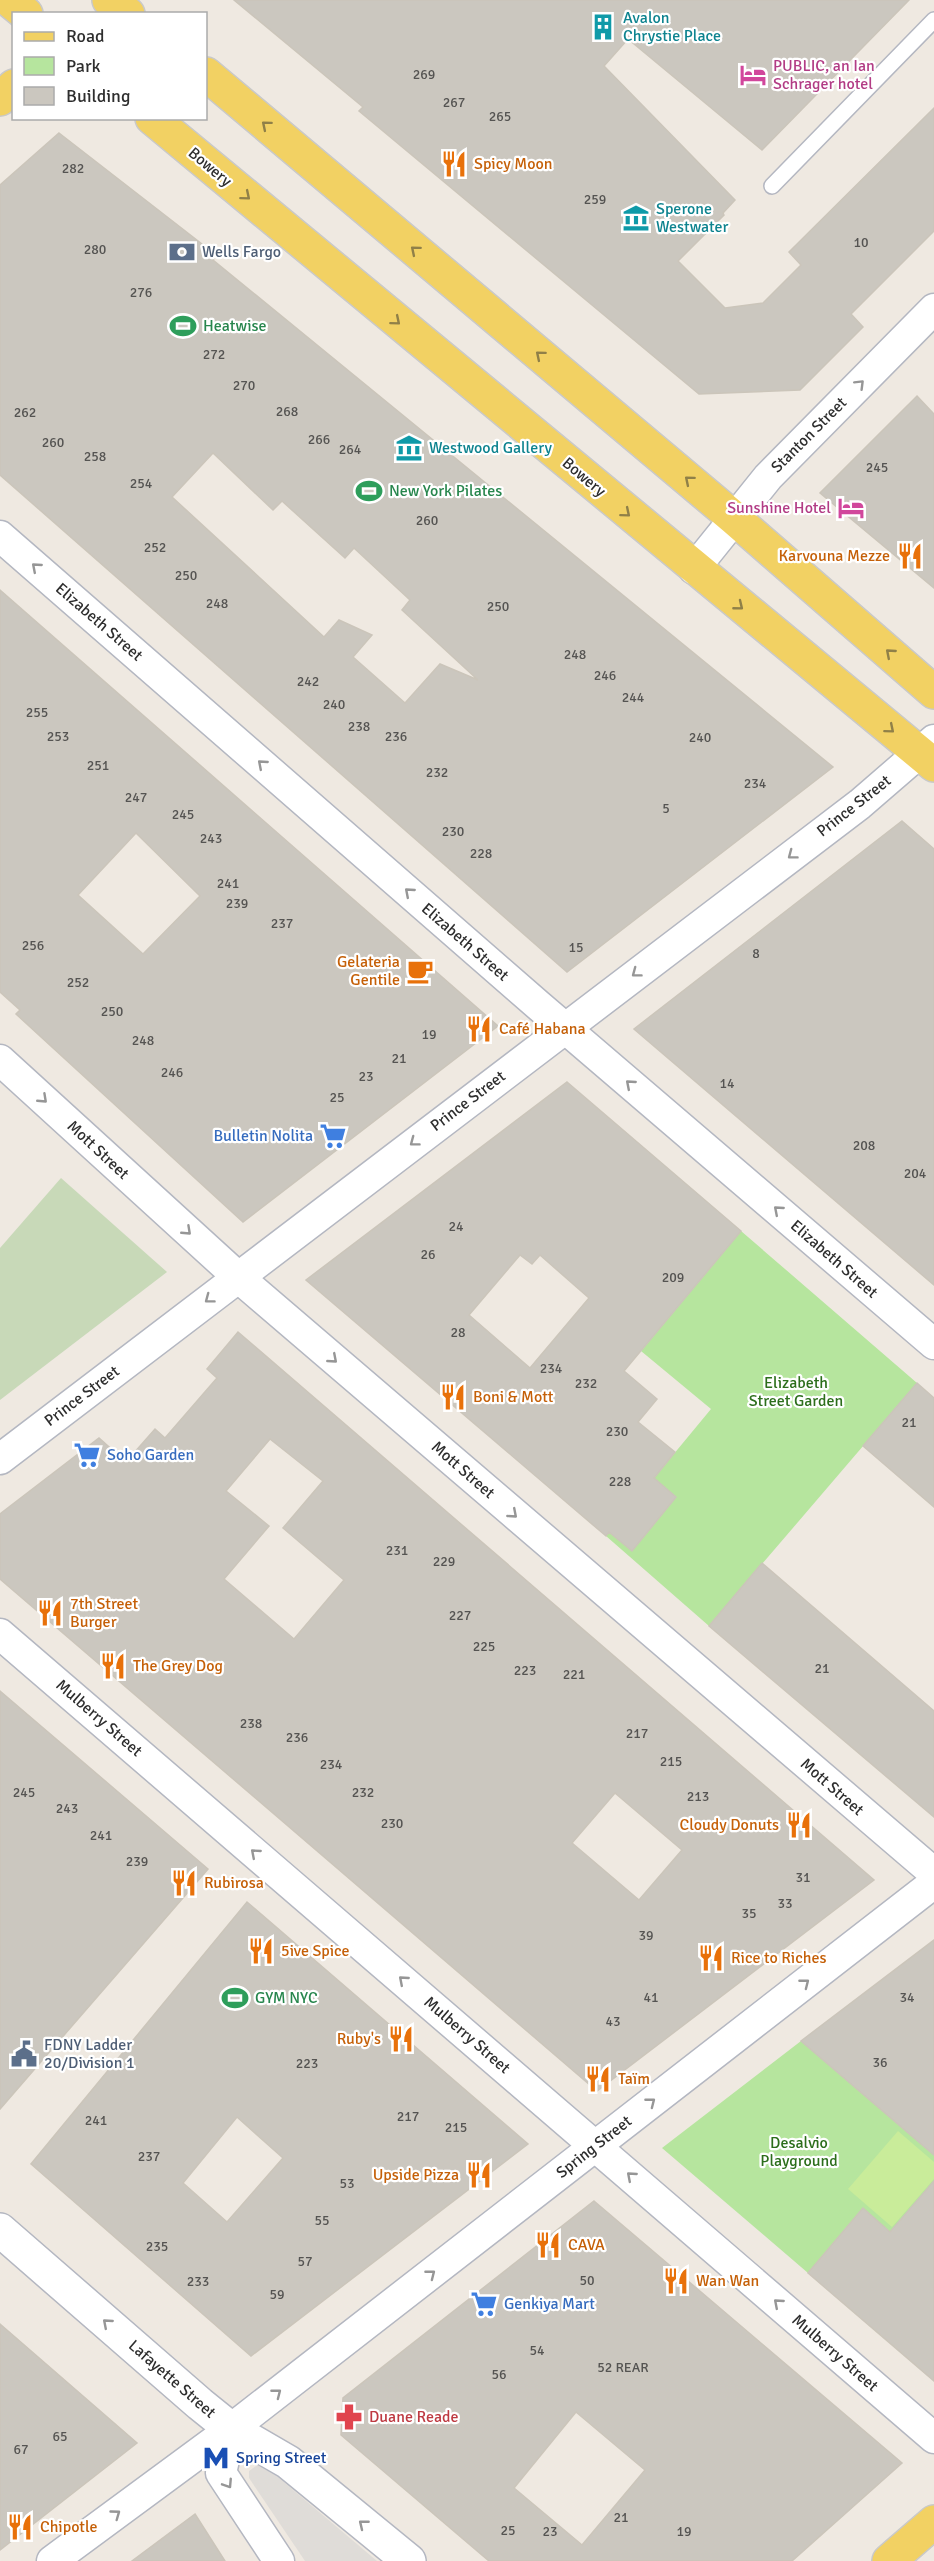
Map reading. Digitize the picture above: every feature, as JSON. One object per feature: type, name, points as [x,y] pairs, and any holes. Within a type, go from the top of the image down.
[{"type":"main road","points":[[9,0],[24,12]]},
{"type":"main road","points":[[93,12],[107,0],[125,12]]},
{"type":"main road","points":[[207,75],[734,518],[934,692]]},
{"type":"main road","points":[[0,99],[12,88]]},
{"type":"main road","name":"Bowery","points":[[154,120],[694,569],[929,753]]},
{"type":"main road","name":"Lafayette Street","points":[[0,2230],[231,2429]]},
{"type":"main road","points":[[231,2429],[288,2462],[409,2561]]},
{"type":"main road","points":[[889,2561],[934,2522]]},
{"type":"street","name":"Stanton Street","points":[[694,569],[768,477],[934,309]]},
{"type":"street","name":"Elizabeth Street","points":[[0,536],[564,1027],[934,1344]]},
{"type":"street","name":"Prince Street","points":[[0,1459],[564,1027],[929,753]]},
{"type":"street","name":"Mott Street","points":[[0,1059],[238,1277],[934,1873]]},
{"type":"street","name":"Mulberry Street","points":[[0,1634],[934,2438]]},
{"type":"street","name":"Spring Street","points":[[52,2561],[231,2429],[934,1883]]},
{"type":"street","name":"Lafayette Street","points":[[231,2429],[221,2473],[279,2561]]},
{"type":"lane","points":[[772,186],[934,20]]},
{"type":"green space","points":[[61,1178],[167,1272],[0,1400],[0,1248]]},
{"type":"green space","name":"Elizabeth Street Garden","points":[[741,1231],[917,1383],[709,1626],[606,1536],[711,1409],[641,1351]]},
{"type":"green space","name":"Desalvio Playground","points":[[801,2041],[934,2155],[934,2181],[890,2232],[863,2209],[808,2273],[662,2148]]},
{"type":"green space","points":[[898,2131],[934,2162],[934,2179],[892,2227],[848,2189]]},
{"type":"shaded area","points":[[259,2464],[266,2467],[377,2561],[305,2561],[249,2478],[249,2471]]},
{"type":"building","points":[[234,0],[909,0],[762,150],[628,39],[604,66],[735,200],[723,213],[724,215],[678,261],[725,308],[763,303],[801,265],[789,252],[934,108],[934,231],[851,314],[863,327],[800,390],[699,394],[359,111],[363,107]]},
{"type":"building","points":[[59,133],[216,255],[213,260],[833,767],[567,972],[0,475],[0,185]],"holes":[[[213,453],[273,510],[282,501],[345,558],[354,548],[410,600],[402,610],[478,680],[440,664],[405,703],[353,657],[372,635],[339,620],[324,637],[172,497]]]},
{"type":"building","points":[[917,396],[934,414],[934,588],[820,493]]},
{"type":"building","points":[[0,590],[498,1026],[243,1222],[16,1014],[20,1010],[0,992]],"holes":[[[136,833],[200,896],[143,954],[78,895]]]},
{"type":"building","points":[[902,821],[934,849],[934,1285],[634,1029]]},
{"type":"building","points":[[567,1082],[741,1231],[624,1371],[657,1399],[638,1422],[675,1452],[654,1478],[676,1497],[632,1551],[609,1532],[606,1536],[306,1280]],"holes":[[[520,1255],[532,1264],[540,1255],[589,1298],[530,1368],[469,1315]]]},
{"type":"building","points":[[238,1332],[874,1880],[597,2091],[0,1579],[0,1514],[99,1438],[126,1462],[155,1429],[165,1438],[217,1378],[207,1369]],"holes":[[[270,1439],[323,1481],[283,1528],[344,1580],[294,1639],[224,1579],[269,1526],[226,1491]],[[615,1793],[682,1850],[639,1900],[572,1843]]]},
{"type":"building","points":[[917,1383],[934,1398],[934,1507],[863,1446]]},
{"type":"building","points":[[762,1563],[934,1711],[934,1817],[709,1626]]},
{"type":"building","points":[[0,1691],[208,1869],[0,2109]]},
{"type":"building","points":[[247,1902],[528,2144],[251,2356],[31,2164]],"holes":[[[237,2117],[283,2158],[227,2222],[183,2183]]]},
{"type":"building","points":[[934,1940],[934,2155],[801,2041]]},
{"type":"building","points":[[934,2181],[934,2381],[808,2273],[863,2208],[890,2232]]},
{"type":"building","points":[[594,2201],[902,2463],[792,2561],[489,2561],[341,2435],[343,2398]],"holes":[[[576,2412],[645,2470],[582,2545],[514,2488]]]},
{"type":"building","points":[[0,2324],[137,2443],[0,2550]]},
{"type":"building","points":[[195,2514],[225,2561],[132,2561]]},
{"type":"place","name":"Avalon Chrystie Place","points":[[603,27]]},
{"type":"place","name":"PUBLIC, an Ian Schrager hotel","points":[[753,75]]},
{"type":"place","name":"Spicy Moon","points":[[454,164]]},
{"type":"place","name":"Sperone Westwater","points":[[636,218]]},
{"type":"place","name":"Wells Fargo","points":[[182,252]]},
{"type":"place","name":"Heatwise","points":[[183,326]]},
{"type":"place","name":"Westwood Gallery","points":[[409,448]]},
{"type":"place","name":"New York Pilates","points":[[369,491]]},
{"type":"place","name":"Sunshine Hotel","points":[[851,508]]},
{"type":"place","name":"Karvouna Mezze","points":[[910,556]]},
{"type":"place","name":"Gelateria Gentile","points":[[420,971]]},
{"type":"place","name":"Café Habana","points":[[479,1029]]},
{"type":"place","name":"Bulletin Nolita","points":[[333,1136]]},
{"type":"place","name":"Boni & Mott","points":[[453,1397]]},
{"type":"place","name":"Soho Garden","points":[[87,1455]]},
{"type":"place","name":"7th Street Burger","points":[[50,1613]]},
{"type":"place","name":"The Grey Dog","points":[[113,1666]]},
{"type":"place","name":"Cloudy Donuts","points":[[799,1825]]},
{"type":"place","name":"Rubirosa","points":[[184,1883]]},
{"type":"place","name":"5ive Spice","points":[[261,1951]]},
{"type":"place","name":"Rice to Riches","points":[[711,1958]]},
{"type":"place","name":"GYM NYC","points":[[235,1998]]},
{"type":"place","name":"Ruby's","points":[[401,2039]]},
{"type":"place","name":"FDNY Ladder 20/Division 1","points":[[24,2054]]},
{"type":"place","name":"Taïm","points":[[598,2079]]},
{"type":"place","name":"Upside Pizza","points":[[479,2175]]},
{"type":"place","name":"CAVA","points":[[548,2245]]},
{"type":"place","name":"Wan Wan","points":[[676,2281]]},
{"type":"place","name":"Genkiya Mart","points":[[484,2304]]},
{"type":"place","name":"Duane Reade","points":[[349,2417]]},
{"type":"place","name":"Spring Street","points":[[216,2458]]},
{"type":"place","name":"Chipotle","points":[[20,2527]]}]
